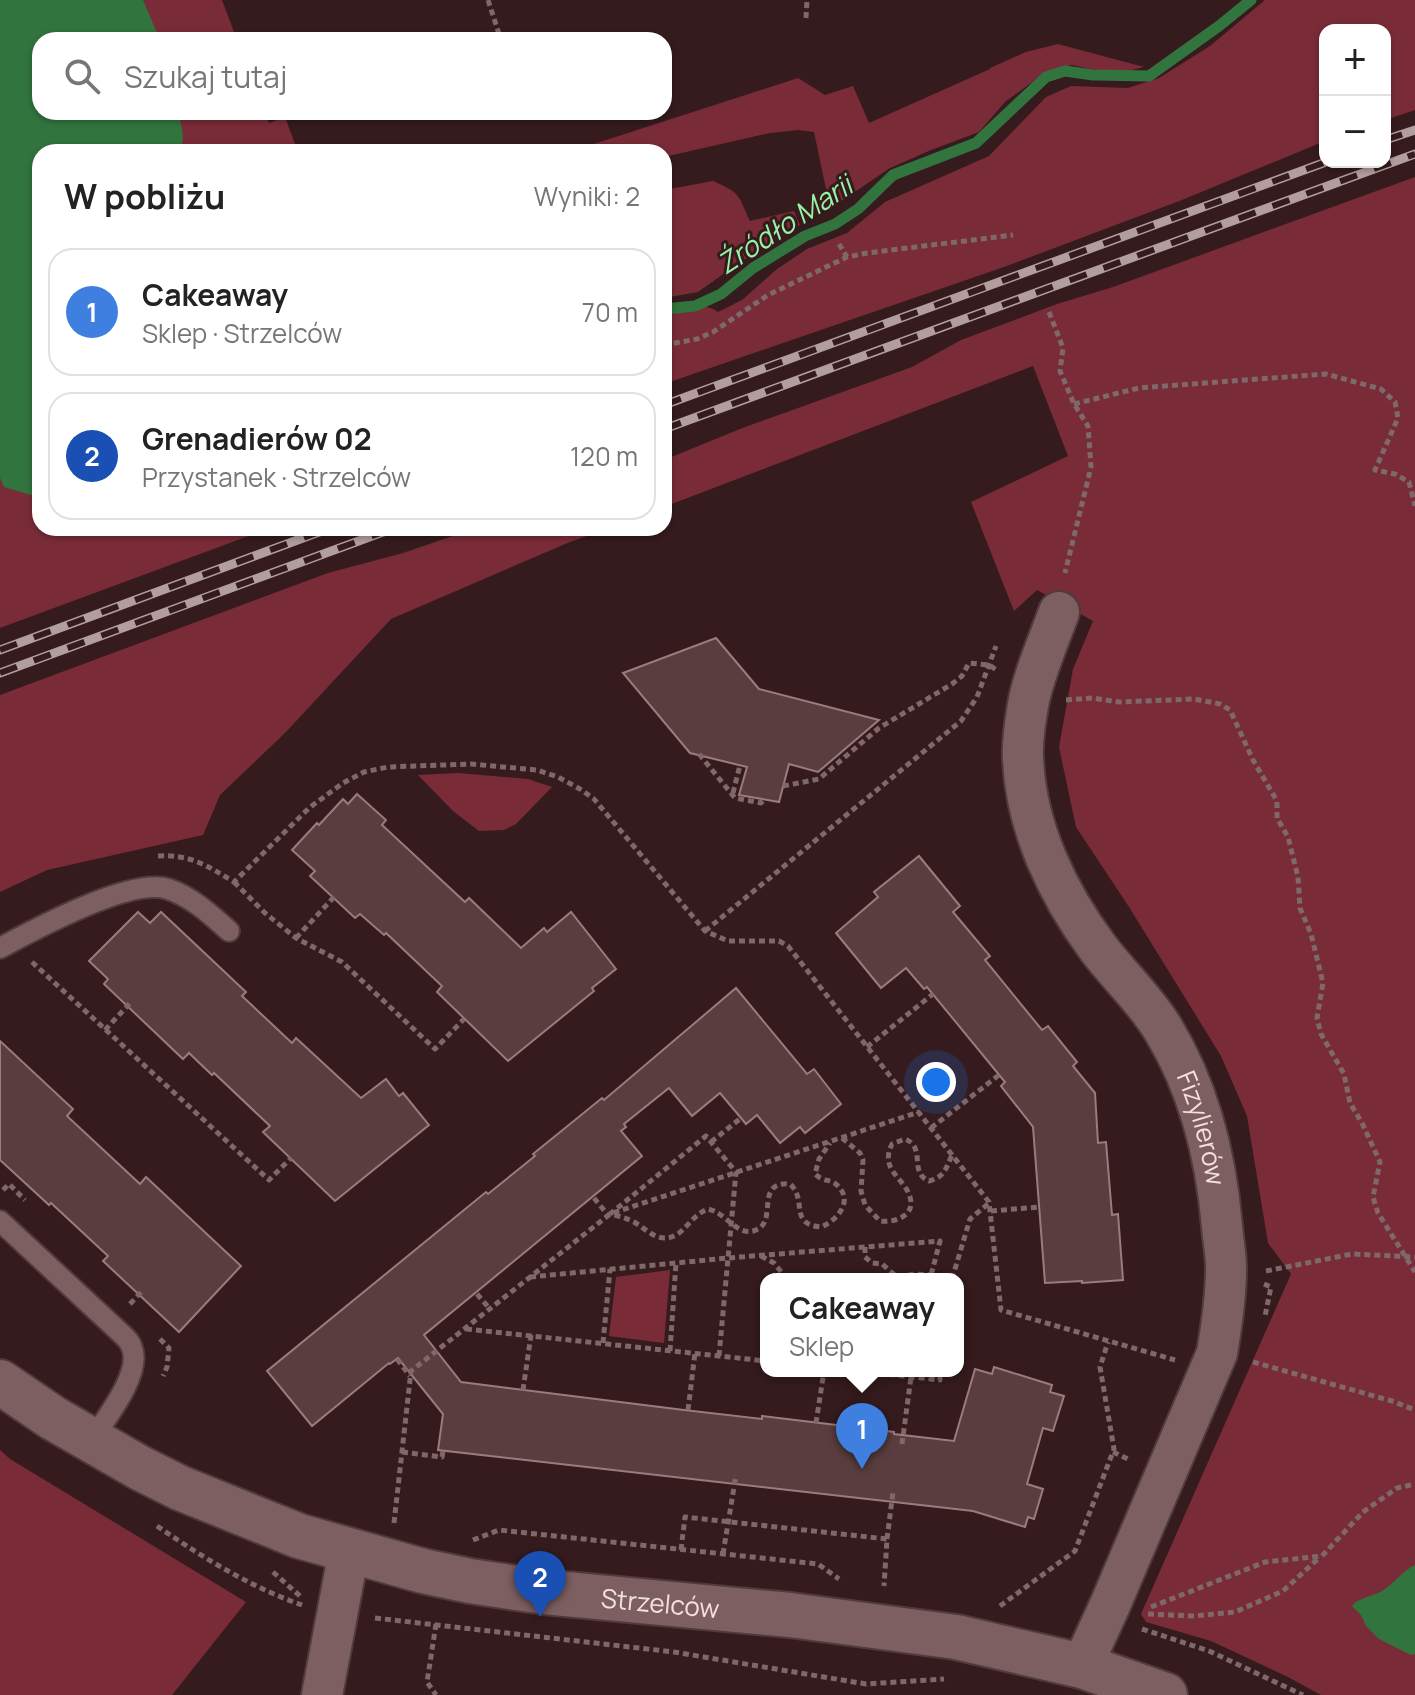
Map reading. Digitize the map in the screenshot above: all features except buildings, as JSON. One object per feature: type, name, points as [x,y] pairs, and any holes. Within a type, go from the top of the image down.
[{"type":"street","name":"Fizylierów","points":[[1059,612],[1015,690],[1027,800],[1041,845],[1066,901],[1099,950],[1138,994],[1163,1029],[1186,1075],[1214,1162],[1225,1279],[1224,1308],[1199,1357],[1110,1605],[1082,1666]]},
{"type":"street","name":"Strzelców","points":[[0,1382],[53,1418],[180,1488],[299,1536],[423,1571],[544,1592],[790,1615],[956,1637],[1082,1666],[1165,1695]]},
{"type":"street","points":[[322,1695],[349,1551]]},
{"type":"lane","points":[[6,945],[80,909],[137,889],[166,888],[199,906],[229,931]]},
{"type":"lane","points":[[0,1221],[125,1337],[134,1350],[133,1370],[123,1392],[92,1440]]},
{"type":"path","points":[[488,0],[498,32]]},
{"type":"path","points":[[806,18],[807,0]]},
{"type":"path","points":[[672,344],[697,339],[713,332],[768,295],[847,257],[1013,235]]},
{"type":"path","points":[[839,244],[847,257]]},
{"type":"path","points":[[1049,312],[1063,348],[1060,371],[1074,404],[1088,426],[1091,467],[1058,600],[1059,612]]},
{"type":"path","points":[[1074,404],[1139,388],[1227,380],[1326,374],[1369,385],[1389,395],[1395,402],[1398,418],[1375,470],[1395,474],[1409,482],[1415,506]]},
{"type":"path","points":[[705,931],[961,721],[977,697],[996,646]]},
{"type":"path","points":[[783,786],[819,779],[879,728],[952,684],[962,676],[969,663],[989,665],[1015,690],[1119,702],[1194,699],[1220,704],[1230,710],[1253,760],[1277,801],[1277,818],[1288,837],[1298,877],[1300,908],[1311,934],[1323,983],[1317,1018],[1321,1034],[1344,1074],[1350,1103],[1380,1162],[1373,1197],[1378,1213],[1415,1272]]},
{"type":"path","points":[[699,754],[735,798],[761,803],[765,799]]},
{"type":"path","points":[[234,882],[309,808],[364,772],[388,767],[471,764],[537,770],[558,777],[594,799],[705,931],[728,941],[779,941],[788,946],[989,1202],[1001,1310],[1108,1342],[1199,1357],[1392,1401],[1415,1410]]},
{"type":"path","points":[[733,794],[740,765]]},
{"type":"path","points":[[145,857],[171,855],[196,860],[234,882],[296,938],[342,962],[435,1049],[464,1019]]},
{"type":"path","points":[[296,938],[334,897]]},
{"type":"path","points":[[6,945],[105,1030],[269,1180],[291,1158]]},
{"type":"path","points":[[867,1047],[933,994]]},
{"type":"path","points":[[105,1030],[132,1001]]},
{"type":"path","points":[[931,1128],[999,1075]]},
{"type":"path","points":[[609,1214],[919,1112]]},
{"type":"path","points":[[711,1142],[741,1118]]},
{"type":"path","points":[[392,1537],[411,1371],[706,1136],[736,1172],[719,1356]]},
{"type":"path","points":[[841,1138],[860,1153],[863,1160],[861,1191],[865,1205],[880,1221],[890,1223],[906,1214],[910,1204],[910,1196],[888,1161],[892,1144],[905,1139],[911,1141],[916,1148],[919,1172],[922,1178],[929,1181],[939,1178],[952,1155]]},
{"type":"path","points":[[594,1198],[609,1214],[630,1220],[651,1236],[675,1236],[693,1217],[708,1209],[722,1214],[745,1232],[757,1230],[765,1220],[770,1192],[776,1186],[790,1184],[798,1194],[801,1217],[807,1224],[821,1227],[835,1219],[844,1198],[836,1183],[820,1179],[815,1174],[819,1159],[831,1141]]},
{"type":"path","points":[[954,1273],[970,1219],[989,1202]]},
{"type":"path","points":[[991,1211],[1039,1207]]},
{"type":"path","points":[[529,1277],[940,1241],[932,1273]]},
{"type":"path","points":[[865,1247],[865,1257],[872,1263],[882,1264],[892,1273]]},
{"type":"path","points":[[1225,1279],[1352,1254],[1415,1257]]},
{"type":"path","points":[[761,1255],[782,1273]]},
{"type":"path","points":[[670,1351],[676,1263]]},
{"type":"path","points":[[603,1343],[610,1269]]},
{"type":"path","points":[[126,1308],[143,1290]]},
{"type":"path","points":[[477,1294],[490,1309]]},
{"type":"path","points":[[465,1328],[760,1360]]},
{"type":"path","points":[[523,1390],[531,1335]]},
{"type":"path","points":[[999,1607],[1075,1551],[1114,1449],[1100,1367],[1108,1342]]},
{"type":"path","points":[[688,1410],[695,1353]]},
{"type":"path","points":[[397,1359],[410,1376]]},
{"type":"path","points":[[816,1423],[823,1377]]},
{"type":"path","points":[[902,1444],[911,1377],[940,1380],[940,1377]]},
{"type":"path","points":[[402,1452],[442,1457],[443,1451]]},
{"type":"path","points":[[723,1554],[736,1475]]},
{"type":"path","points":[[1322,1556],[1265,1562],[1144,1611],[1194,1616],[1235,1612],[1283,1591],[1322,1556],[1363,1512],[1397,1488],[1415,1484]]},
{"type":"path","points":[[884,1588],[893,1492]]},
{"type":"path","points":[[681,1550],[685,1517],[887,1539]]},
{"type":"path","points":[[150,1521],[200,1555],[279,1597],[317,1611],[674,1652],[866,1684],[951,1679]]},
{"type":"path","points":[[460,1545],[499,1530],[818,1564],[842,1581]]},
{"type":"path","points":[[436,1624],[427,1682],[436,1695]]},
{"type":"path","points":[[1136,1627],[1209,1651],[1303,1695]]},
{"type":"shaded area","points":[[0,0],[222,0],[234,32],[32,32],[32,120],[268,120],[269,123],[286,120],[295,144],[32,144],[32,536],[248,536],[0,628]]},
{"type":"shaded area","points":[[0,0],[143,0],[157,32],[32,32],[32,120],[180,120],[183,136],[182,144],[32,144],[32,495],[4,487],[0,478]]},
{"type":"shaded area","points":[[1265,0],[1415,0],[1415,110],[1391,118],[1391,24],[1319,24],[1319,143],[1182,200],[1004,267],[672,381],[672,308],[699,306],[718,312],[742,300],[777,269],[807,249],[847,233],[885,202],[989,156],[1046,97],[1071,86],[1128,88],[1159,78],[1210,46]]},
{"type":"shaded area","points":[[1058,44],[1144,67],[1124,72],[1072,65],[1052,70],[1005,102],[979,132],[890,168],[840,202],[827,194],[814,132],[770,133],[672,155],[672,144],[594,144],[798,78],[825,95],[853,86],[869,123],[1026,52]]},
{"type":"shaded area","points":[[1415,177],[1415,1695],[1321,1695],[1211,1641],[1146,1622],[1141,1614],[1291,1274],[1268,1243],[1247,1116],[1221,1056],[1076,827],[1059,747],[1073,669],[1093,621],[1037,590],[1014,611],[971,502],[1068,456],[1033,366],[672,504],[672,457],[912,367],[961,340]]},
{"type":"shaded area","points":[[713,181],[738,196],[750,221],[794,211],[800,225],[698,292],[672,297],[672,189]]},
{"type":"shaded area","points":[[453,536],[586,536],[391,619],[285,733],[220,795],[203,835],[47,870],[0,892],[0,695],[328,573]]},
{"type":"shaded area","points":[[458,773],[528,779],[552,787],[516,824],[504,830],[479,831],[453,811],[418,775]]},
{"type":"shaded area","points":[[670,1270],[664,1343],[609,1336],[616,1277]]},
{"type":"shaded area","points":[[0,1450],[246,1602],[172,1695],[0,1695]]},
{"type":"shaded area","points":[[1415,1565],[1415,1654],[1411,1655],[1379,1639],[1352,1606],[1382,1591]]},
{"type":"waterway","name":"Źródło Marii","points":[[672,308],[695,306],[721,294],[753,268],[805,236],[835,224],[858,209],[893,175],[976,143],[1046,77],[1065,71],[1149,76],[1251,0]]},
{"type":"railway","points":[[1391,138],[1415,130]]},
{"type":"railway","points":[[672,426],[1415,154]]},
{"type":"railway","points":[[672,402],[1319,165]]},
{"type":"railway","points":[[0,650],[308,536]]},
{"type":"railway","points":[[0,673],[372,536]]},
{"type":"place","name":"Cakeaway","points":[[862,1469]]},
{"type":"place","name":"Grenadierów 02","points":[[540,1617]]}]
